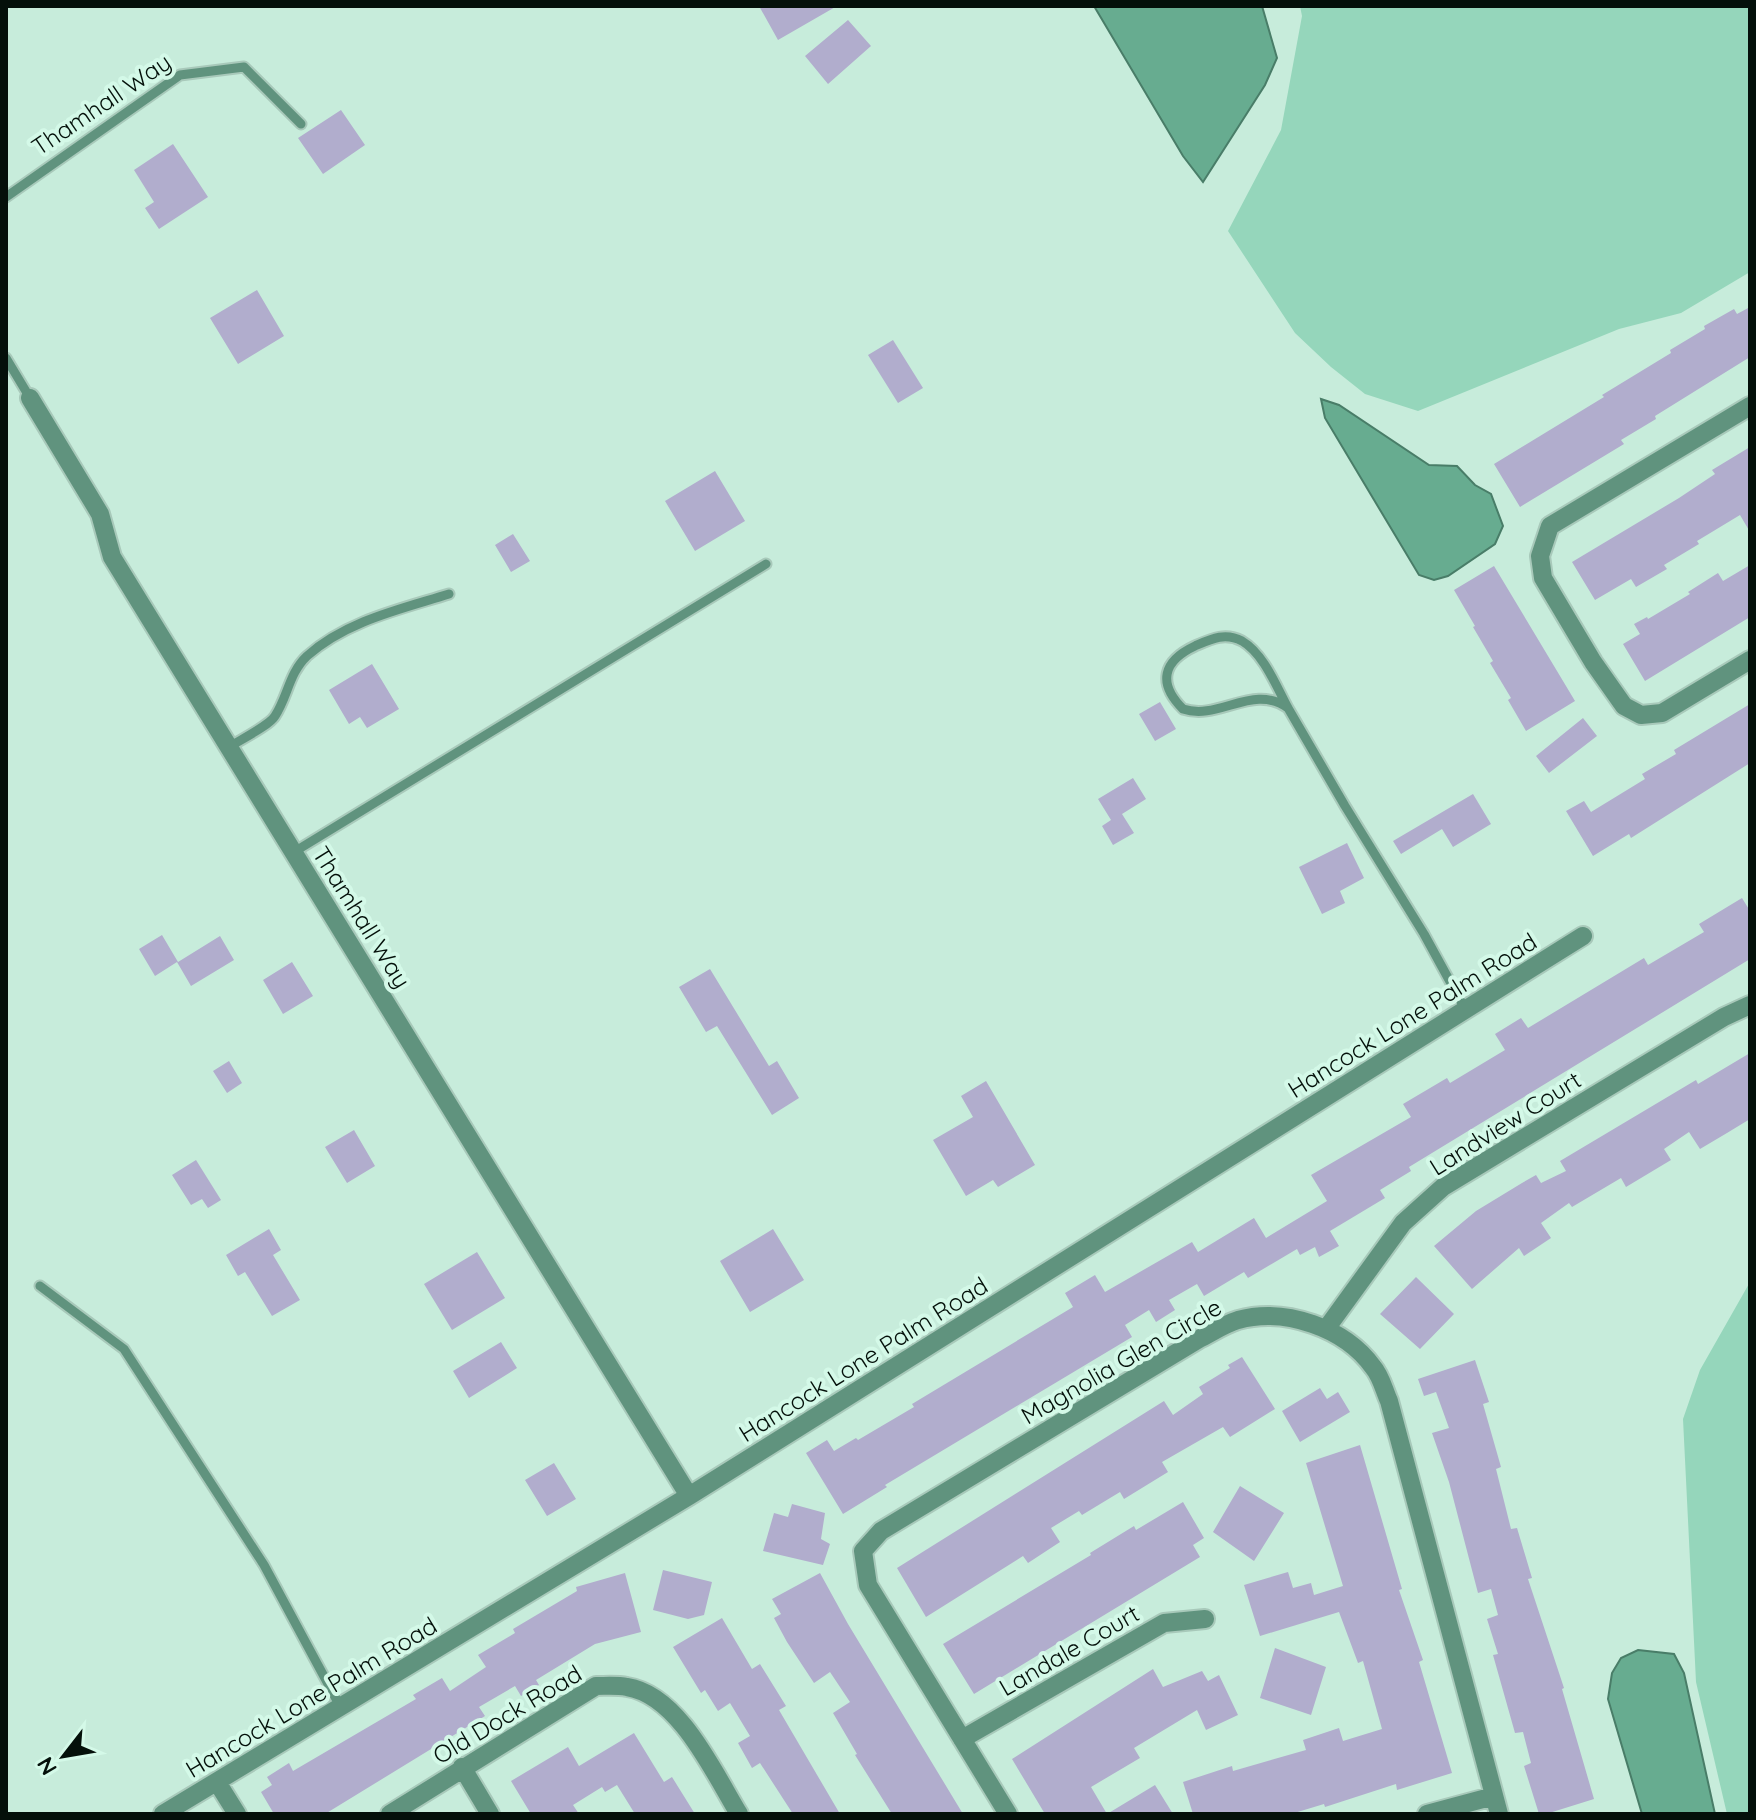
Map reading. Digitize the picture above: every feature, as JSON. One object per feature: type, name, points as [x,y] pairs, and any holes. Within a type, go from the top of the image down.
[{"type":"street","name":"Thamhall Way","points":[[30,398],[100,514],[112,557],[689,1496]]},
{"type":"street","points":[[1750,406],[1550,526],[1540,556],[1543,578],[1593,662],[1624,706],[1641,715],[1662,713],[1750,660]]},
{"type":"street","name":"Hancock Lone Palm Road","points":[[163,1814],[689,1496],[1583,936]]},
{"type":"street","name":"Landview Court","points":[[1326,1329],[1403,1223],[1443,1187],[1724,1017],[1750,1005]]},
{"type":"street","name":"Magnolia Glen Circle","points":[[1008,1814],[868,1585],[863,1551],[881,1531],[1185,1347],[1239,1320],[1285,1316],[1326,1329],[1351,1343],[1375,1368],[1389,1401],[1496,1805],[1427,1814]]},
{"type":"street","name":"Landale Court","points":[[962,1739],[1164,1623],[1205,1619]]},
{"type":"street","name":"Old Dock Road","points":[[390,1814],[596,1686],[630,1687],[661,1703],[683,1722],[739,1814]]},
{"type":"street","points":[[462,1767],[490,1814]]},
{"type":"street","points":[[217,1782],[237,1814]]},
{"type":"lane","name":"Thamhall Way","points":[[6,197],[180,75],[244,67],[301,124]]},
{"type":"lane","name":"Thamhall Way","points":[[6,358],[30,398]]},
{"type":"lane","points":[[294,852],[766,564]]},
{"type":"lane","points":[[229,747],[274,719],[292,675],[307,657],[335,637],[370,619],[449,594]]},
{"type":"lane","points":[[1288,708],[1272,699],[1249,698],[1203,712],[1183,709],[1169,691],[1166,677],[1169,664],[1179,653],[1214,637],[1230,636],[1253,650],[1288,708],[1345,806],[1424,934],[1465,1009]]},
{"type":"lane","points":[[40,1286],[124,1349],[264,1565],[341,1708]]},
{"type":"shaded area","points":[[1094,6],[1262,6],[1277,58],[1265,85],[1203,182],[1183,156]]},
{"type":"shaded area","points":[[1300,6],[1750,6],[1750,272],[1681,313],[1619,329],[1418,411],[1365,394],[1295,333],[1228,231],[1281,130],[1302,16]]},
{"type":"shaded area","points":[[1321,399],[1339,405],[1429,465],[1457,466],[1475,485],[1491,494],[1503,526],[1495,544],[1448,576],[1434,580],[1419,575],[1325,418]]},
{"type":"shaded area","points":[[1750,1282],[1750,1814],[1727,1814],[1696,1682],[1683,1419],[1700,1370]]},
{"type":"shaded area","points":[[1638,1650],[1674,1654],[1684,1673],[1715,1814],[1642,1814],[1608,1699],[1612,1673],[1621,1658]]},
{"type":"building","points":[[759,6],[837,6],[778,40]]},
{"type":"building","points":[[848,20],[871,46],[828,84],[805,56]]},
{"type":"building","points":[[341,110],[365,145],[323,174],[298,138]]},
{"type":"building","points":[[173,144],[208,197],[159,229],[145,208],[154,202],[134,170]]},
{"type":"building","points":[[257,290],[284,336],[238,364],[210,318]]},
{"type":"building","points":[[1750,307],[1750,357],[1655,416],[1656,419],[1621,440],[1624,444],[1520,507],[1494,464],[1671,353],[1670,350],[1705,329],[1704,326],[1734,309],[1737,314]]},
{"type":"building","points":[[893,340],[923,388],[898,403],[868,355]]},
{"type":"building","points":[[1750,447],[1750,532],[1740,515],[1664,565],[1667,569],[1636,587],[1631,579],[1595,600],[1572,562],[1679,498],[1715,474],[1712,470]]},
{"type":"building","points":[[715,471],[745,521],[695,551],[665,501]]},
{"type":"building","points":[[513,534],[530,561],[511,572],[495,545]]},
{"type":"building","points":[[1750,565],[1750,617],[1645,681],[1623,644],[1640,634],[1634,624],[1690,594],[1688,592],[1718,573],[1723,581]]},
{"type":"building","points":[[1494,566],[1575,701],[1526,731],[1490,663],[1493,661],[1454,590]]},
{"type":"building","points":[[372,664],[399,709],[367,728],[360,717],[349,724],[329,690]]},
{"type":"building","points":[[1160,702],[1176,729],[1155,741],[1139,714]]},
{"type":"building","points":[[1750,704],[1750,763],[1631,838],[1629,834],[1593,856],[1566,811],[1584,801],[1591,812],[1645,779],[1642,774],[1676,754],[1674,750]]},
{"type":"building","points":[[1583,718],[1597,736],[1549,773],[1536,756]]},
{"type":"building","points":[[1133,778],[1146,799],[1122,814],[1134,833],[1113,845],[1102,826],[1111,820],[1098,799]]},
{"type":"building","points":[[1473,794],[1491,824],[1453,847],[1442,829],[1401,854],[1393,841]]},
{"type":"building","points":[[1347,843],[1364,878],[1340,891],[1345,903],[1322,914],[1299,867]]},
{"type":"building","points":[[1742,898],[1750,911],[1750,959],[1409,1167],[1411,1171],[1380,1190],[1385,1198],[1330,1231],[1339,1246],[1319,1257],[1315,1247],[1300,1255],[1297,1249],[1248,1278],[1244,1272],[1204,1296],[1197,1284],[1169,1300],[1175,1310],[1156,1322],[1149,1310],[1125,1325],[1132,1337],[885,1485],[887,1487],[843,1514],[806,1453],[827,1440],[834,1451],[914,1407],[912,1404],[1073,1307],[1065,1293],[1095,1275],[1105,1292],[1192,1242],[1198,1252],[1254,1218],[1266,1238],[1327,1201],[1311,1175],[1411,1117],[1403,1104],[1447,1078],[1450,1083],[1505,1050],[1495,1034],[1521,1018],[1528,1028],[1644,958],[1648,965],[1704,932],[1699,924]]},
{"type":"building","points":[[162,935],[178,962],[220,936],[234,960],[191,986],[177,962],[155,976],[139,949]]},
{"type":"building","points":[[292,962],[313,996],[283,1014],[263,980]]},
{"type":"building","points":[[710,969],[769,1066],[777,1061],[799,1098],[772,1115],[717,1026],[706,1032],[679,987]]},
{"type":"building","points":[[1750,1053],[1750,1119],[1700,1149],[1689,1132],[1664,1149],[1671,1160],[1626,1187],[1621,1178],[1572,1207],[1569,1203],[1541,1223],[1551,1238],[1524,1256],[1519,1248],[1472,1289],[1434,1246],[1476,1211],[1536,1175],[1541,1183],[1566,1171],[1560,1161],[1696,1080],[1698,1084]]},
{"type":"building","points":[[229,1061],[242,1083],[227,1093],[213,1071]]},
{"type":"building","points":[[986,1081],[1035,1165],[998,1187],[993,1180],[966,1196],[933,1140],[973,1117],[961,1096]]},
{"type":"building","points":[[354,1130],[375,1166],[347,1183],[325,1147]]},
{"type":"building","points":[[196,1160],[221,1200],[208,1208],[202,1199],[191,1205],[172,1175]]},
{"type":"building","points":[[269,1229],[281,1250],[273,1255],[300,1300],[272,1316],[245,1272],[238,1276],[226,1255]]},
{"type":"building","points":[[773,1229],[804,1280],[750,1312],[720,1261]]},
{"type":"building","points":[[477,1252],[505,1298],[452,1330],[424,1284]]},
{"type":"building","points":[[1416,1277],[1454,1314],[1420,1349],[1380,1314]]},
{"type":"building","points":[[501,1342],[517,1368],[469,1398],[453,1371]]},
{"type":"building","points":[[1242,1357],[1275,1409],[1230,1437],[1223,1427],[1162,1462],[1168,1472],[1124,1499],[1120,1492],[1082,1515],[1079,1511],[1051,1528],[1060,1542],[1028,1563],[1023,1556],[926,1617],[897,1568],[1164,1401],[1173,1415],[1203,1394],[1199,1387]]},
{"type":"building","points":[[1475,1360],[1489,1402],[1483,1404],[1501,1467],[1496,1469],[1511,1529],[1517,1528],[1532,1578],[1528,1579],[1564,1688],[1594,1799],[1546,1814],[1539,1814],[1524,1766],[1531,1763],[1523,1732],[1515,1733],[1493,1655],[1498,1654],[1487,1619],[1498,1615],[1491,1589],[1478,1593],[1449,1482],[1432,1433],[1449,1428],[1436,1392],[1424,1396],[1418,1379]]},
{"type":"building","points":[[1320,1388],[1327,1399],[1338,1392],[1350,1412],[1300,1442],[1282,1411]]},
{"type":"building","points":[[1360,1445],[1402,1589],[1399,1590],[1423,1660],[1419,1662],[1452,1773],[1397,1790],[1396,1784],[1325,1807],[1324,1804],[1291,1814],[1193,1814],[1183,1782],[1232,1766],[1233,1771],[1306,1750],[1303,1740],[1339,1728],[1343,1741],[1382,1729],[1363,1661],[1358,1663],[1339,1612],[1260,1636],[1244,1585],[1288,1572],[1293,1588],[1311,1583],[1314,1595],[1343,1586],[1306,1463]]},
{"type":"building","points":[[554,1463],[576,1499],[547,1516],[525,1480]]},
{"type":"building","points":[[1240,1486],[1284,1513],[1254,1561],[1213,1532]]},
{"type":"building","points":[[1183,1502],[1204,1538],[1193,1545],[1200,1557],[974,1694],[943,1644],[1134,1526],[1136,1530]]},
{"type":"building","points":[[792,1504],[825,1513],[821,1539],[830,1544],[823,1565],[763,1551],[774,1513],[788,1517]]},
{"type":"building","points":[[663,1570],[712,1582],[704,1615],[688,1619],[653,1610]]},
{"type":"building","points":[[625,1573],[641,1632],[595,1644],[536,1680],[539,1685],[521,1696],[515,1686],[479,1707],[485,1716],[325,1814],[274,1814],[261,1792],[272,1785],[267,1777],[289,1763],[293,1771],[416,1699],[413,1695],[442,1678],[450,1691],[486,1667],[478,1655],[515,1633],[513,1629],[577,1591],[576,1587]]},
{"type":"building","points":[[820,1573],[963,1814],[892,1814],[833,1713],[850,1702],[830,1672],[814,1683],[787,1642],[774,1618],[781,1614],[772,1599]]},
{"type":"building","points":[[722,1618],[752,1669],[760,1664],[786,1706],[779,1710],[840,1814],[793,1814],[760,1763],[752,1768],[738,1743],[750,1736],[730,1703],[718,1711],[705,1690],[701,1693],[673,1647]]},
{"type":"building","points":[[1275,1648],[1326,1667],[1311,1715],[1260,1698]]},
{"type":"building","points":[[1153,1669],[1163,1687],[1202,1671],[1208,1681],[1219,1675],[1238,1715],[1206,1730],[1197,1710],[1134,1748],[1140,1758],[1091,1787],[1107,1814],[1045,1814],[1012,1759]]},
{"type":"building","points":[[634,1733],[664,1782],[672,1777],[695,1814],[635,1814],[617,1785],[605,1792],[602,1787],[573,1805],[579,1814],[531,1814],[511,1781],[568,1747],[579,1766]]},
{"type":"building","points":[[1155,1785],[1173,1814],[1107,1814]]}]
